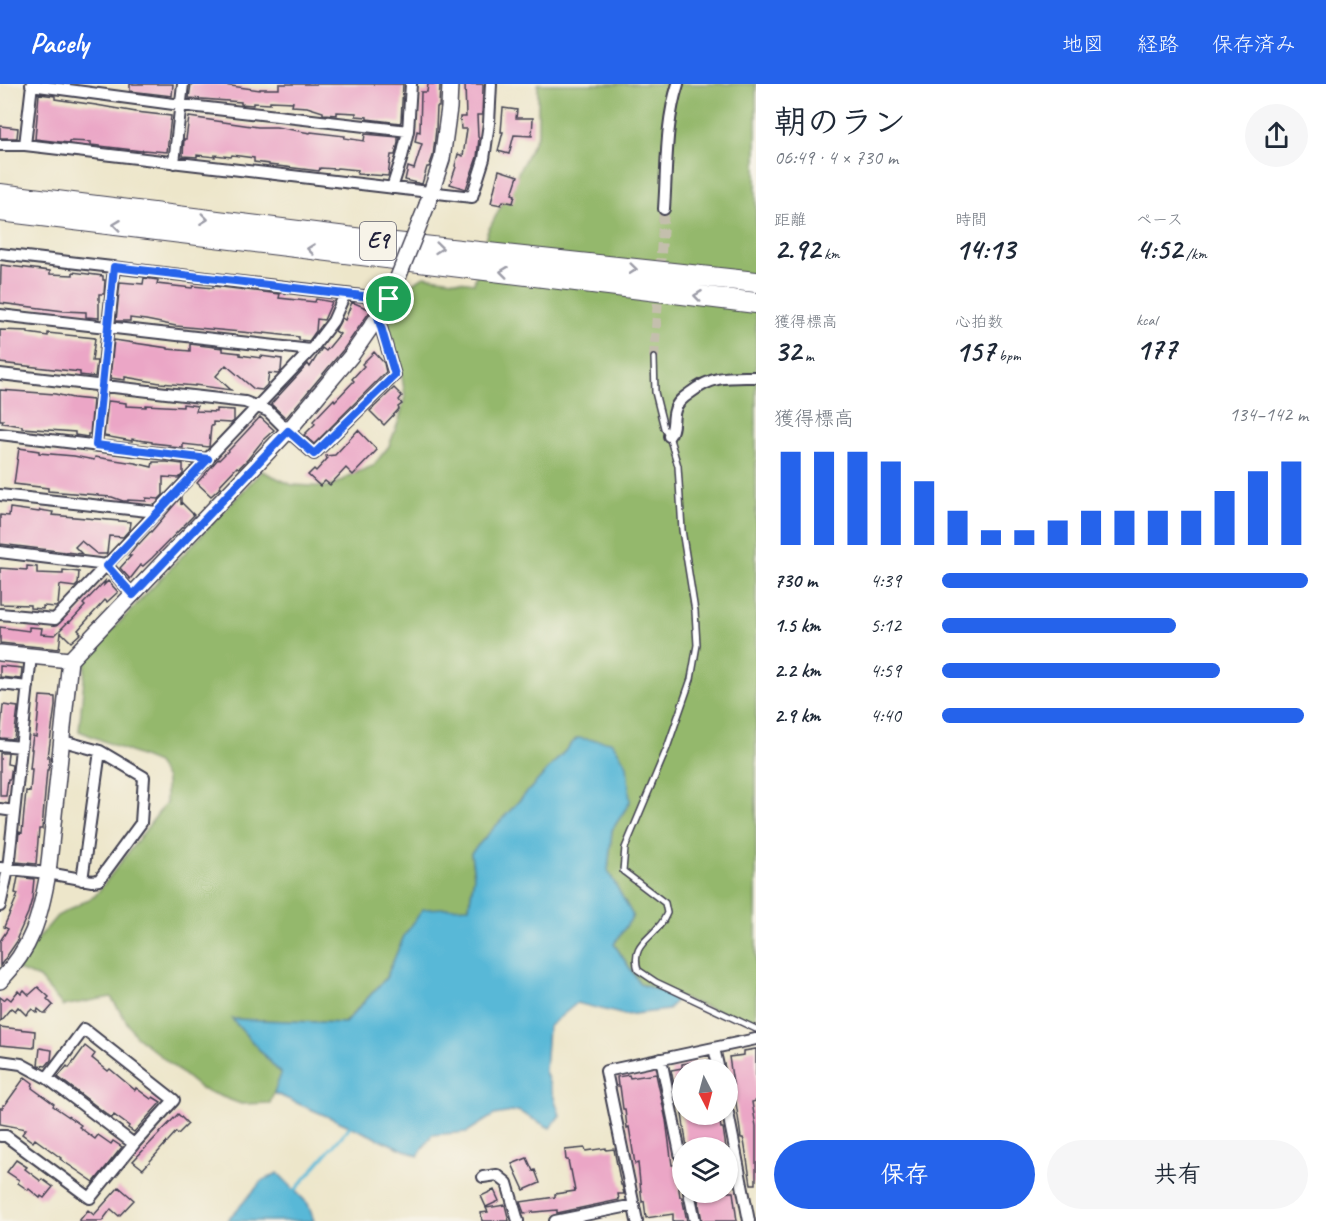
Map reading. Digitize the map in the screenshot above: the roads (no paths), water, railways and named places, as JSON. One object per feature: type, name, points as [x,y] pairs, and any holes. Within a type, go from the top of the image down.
[{"type":"highway","name":"E9","points":[[0,194],[383,242],[756,282]]},
{"type":"highway","name":"E9","points":[[0,211],[756,303]]},
{"type":"street","points":[[174,163],[183,84]]},
{"type":"street","points":[[392,188],[408,131],[411,84]]},
{"type":"street","points":[[0,981],[30,942],[39,919],[48,873],[70,660],[288,431],[351,356],[378,317],[391,294],[429,199],[442,159],[450,84]]},
{"type":"street","points":[[0,145],[25,145],[392,188],[429,199],[472,197],[484,159],[491,84]]},
{"type":"street","points":[[664,209],[669,123],[678,84]]},
{"type":"street","points":[[25,145],[31,85],[408,131]]},
{"type":"street","points":[[0,254],[345,294],[391,294]]},
{"type":"street","points":[[96,445],[114,267]]},
{"type":"street","points":[[0,614],[55,619],[311,350],[333,321],[345,294]]},
{"type":"street","points":[[0,315],[311,350]]},
{"type":"street","points":[[0,374],[245,402],[268,411],[314,454],[395,375],[378,317]]},
{"type":"street","points":[[669,436],[672,433],[675,407],[700,385],[725,377],[756,376]]},
{"type":"street","points":[[0,434],[208,459]]},
{"type":"street","points":[[0,495],[157,512]]},
{"type":"street","points":[[0,552],[107,566],[133,595]]},
{"type":"street","points":[[0,652],[70,660]]},
{"type":"street","points":[[0,906],[14,811],[31,656]]},
{"type":"street","points":[[0,684],[28,687]]},
{"type":"street","points":[[4,868],[82,880],[99,880],[141,823],[144,777],[100,751],[63,741]]},
{"type":"street","points":[[0,745],[21,747]]},
{"type":"street","points":[[82,880],[100,751]]},
{"type":"street","points":[[0,809],[14,811]]},
{"type":"street","points":[[0,1136],[6,1136],[90,1198],[174,1100],[84,1029],[47,1078]]},
{"type":"street","points":[[637,1221],[606,1071],[756,1039]]},
{"type":"street","points":[[714,1048],[716,1059]]},
{"type":"street","points":[[661,1059],[677,1137]]},
{"type":"street","points":[[0,1061],[21,1064],[47,1078],[134,1144]]},
{"type":"street","points":[[730,1125],[749,1221]]},
{"type":"street","points":[[483,1178],[497,1174],[507,1183],[518,1221]]},
{"type":"street","points":[[691,1203],[695,1221]]},
{"type":"street","points":[[555,1221],[577,1219],[634,1205]]},
{"type":"lane","points":[[654,358],[655,392],[664,428],[669,436],[678,466],[682,530],[695,611],[697,645],[691,679],[674,730],[625,849],[623,871],[665,903],[667,913],[661,925],[639,947],[635,961],[638,970],[656,982],[756,1029]]},
{"type":"water","points":[[577,738],[612,742],[627,765],[630,802],[612,830],[608,871],[633,916],[614,944],[640,984],[678,997],[668,1010],[625,1015],[577,1003],[548,1027],[545,1071],[560,1115],[550,1128],[518,1111],[494,1115],[467,1132],[432,1135],[418,1156],[274,1093],[281,1074],[232,1019],[345,1023],[386,978],[404,936],[423,909],[469,907],[474,876],[471,853]]},
{"type":"water","points":[[278,1173],[308,1204],[314,1221],[227,1221],[263,1180]]},
{"type":"waterway","points":[[292,1194],[352,1124]]},
{"type":"tunnel","points":[[654,358],[664,209]]}]
